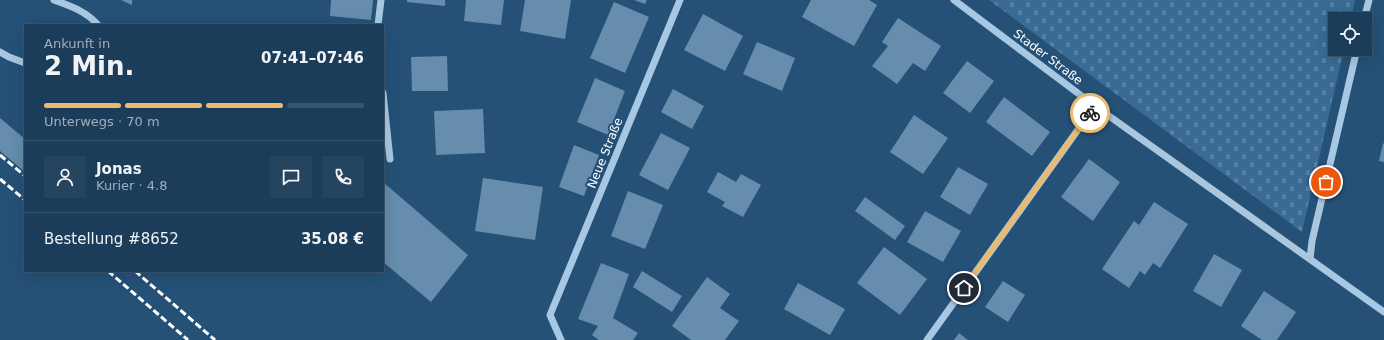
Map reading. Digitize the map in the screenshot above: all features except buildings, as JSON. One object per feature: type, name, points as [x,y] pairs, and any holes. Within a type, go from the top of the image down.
[{"type":"street","points":[[54,0],[76,8],[90,17],[97,24]]},
{"type":"street","points":[[378,24],[381,0]]},
{"type":"street","name":"Neue Straße","points":[[561,340],[550,315],[680,0]]},
{"type":"street","name":"Stader Straße","points":[[954,0],[1095,106],[1384,312]]},
{"type":"street","points":[[1366,12],[1369,0]]},
{"type":"street","points":[[0,52],[24,63]]},
{"type":"street","points":[[1310,259],[1312,241],[1355,56]]},
{"type":"street","points":[[384,102],[390,159]]},
{"type":"street","points":[[927,340],[1095,106]]},
{"type":"green space","points":[[989,0],[1355,0],[1352,12],[1328,12],[1328,56],[1342,56],[1302,232]]},
{"type":"railway","points":[[0,155],[24,175]]},
{"type":"railway","points":[[0,179],[24,199]]},
{"type":"railway","points":[[109,272],[188,340]]},
{"type":"railway","points":[[136,272],[215,340]]},
{"type":"way so far","points":[[1090,113],[1095,106],[1310,259],[1312,241],[1326,182]]},
{"type":"route","points":[[964,288],[1090,113]]}]
